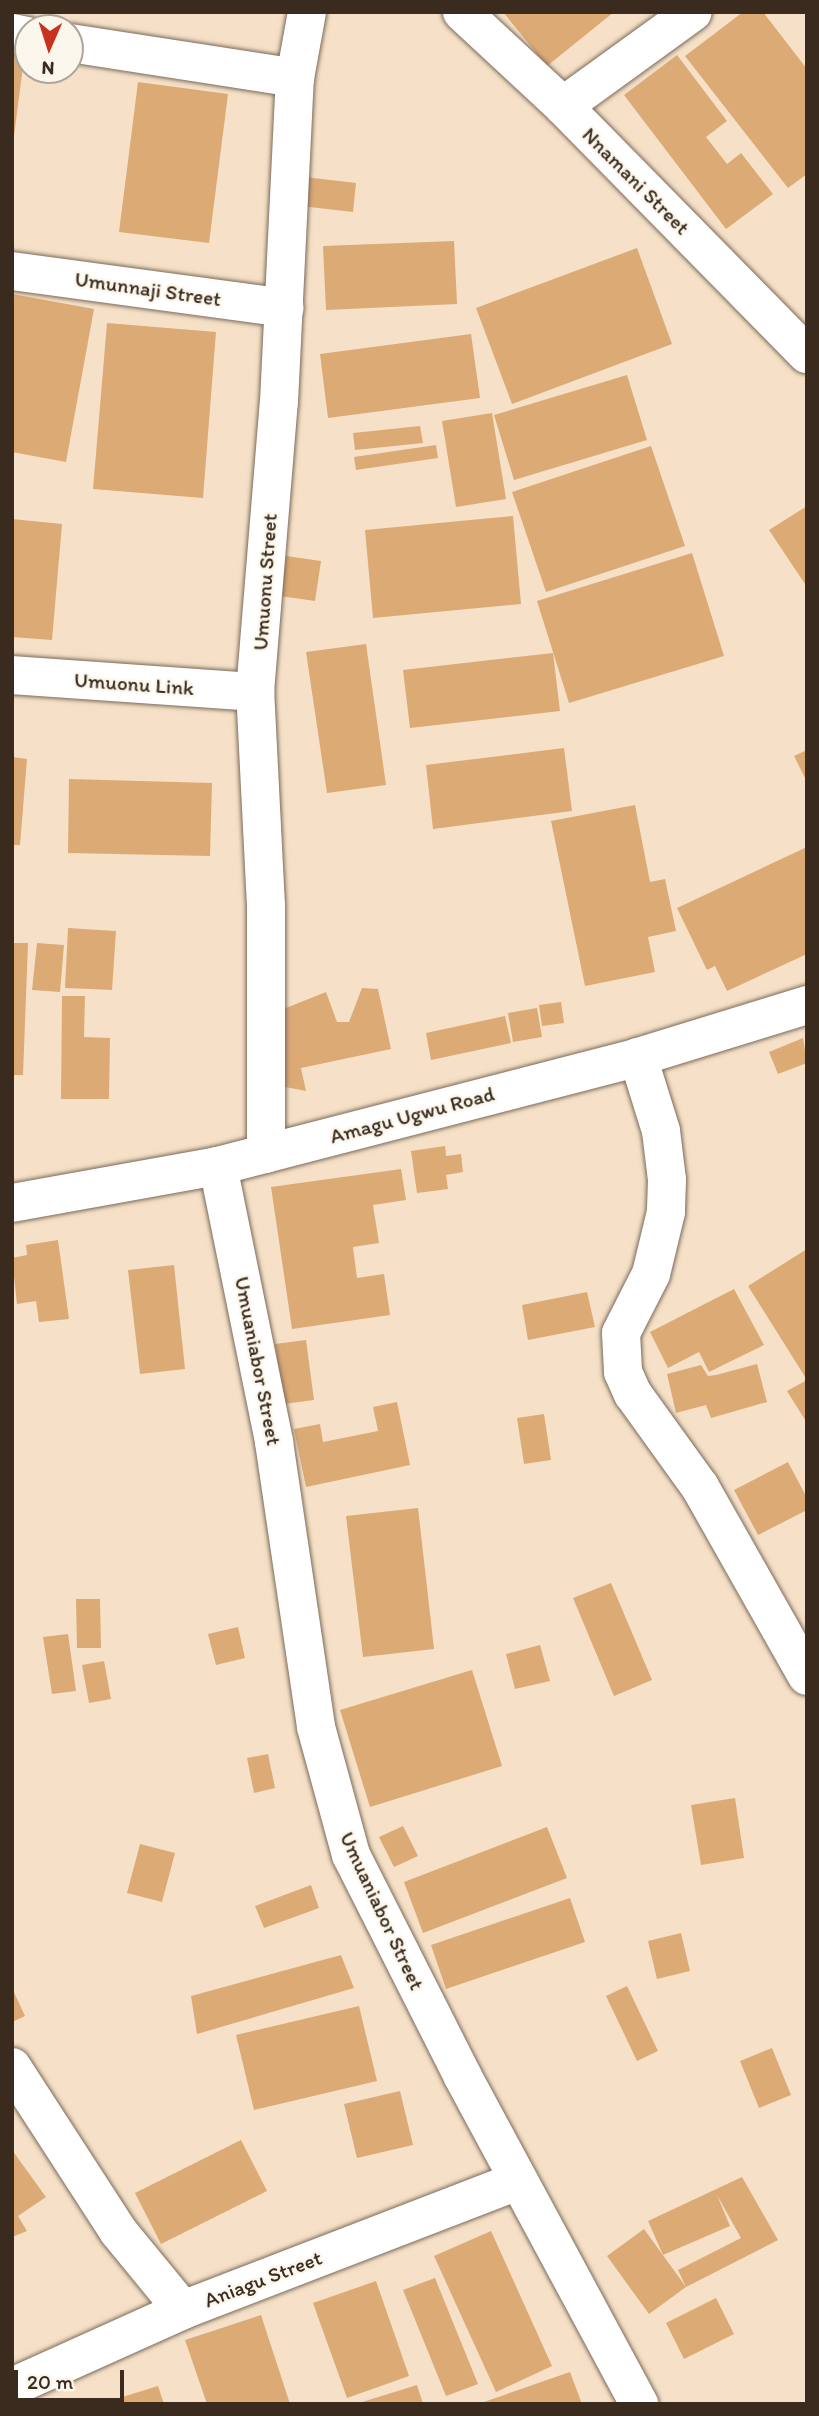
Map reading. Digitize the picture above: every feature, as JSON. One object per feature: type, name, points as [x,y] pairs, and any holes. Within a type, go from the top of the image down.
[{"type":"street","name":"Umuonu Street","points":[[266,1154],[266,906],[255,692],[285,307],[295,78],[307,12]]},
{"type":"street","name":"Nnamani Street","points":[[461,12],[563,106],[807,354]]},
{"type":"street","points":[[563,106],[693,12]]},
{"type":"street","points":[[84,45],[295,78]]},
{"type":"street","name":"Umunnaji Street","points":[[12,271],[285,307]]},
{"type":"street","name":"Umuonu Link","points":[[12,675],[255,692]]},
{"type":"street","name":"Amagu Ugwu Road","points":[[12,1203],[218,1166],[638,1057],[807,1005]]},
{"type":"street","points":[[638,1057],[661,1131],[667,1190],[651,1274],[621,1333],[622,1372],[633,1394],[700,1488],[807,1676]]},
{"type":"street","name":"Umuaniabor Street","points":[[218,1166],[274,1441],[316,1727],[332,1796],[351,1855],[390,1937],[639,2404]]},
{"type":"street","points":[[12,2067],[118,2231],[183,2310]]},
{"type":"street","name":"Aniagu Street","points":[[12,2388],[183,2310],[518,2181]]},
{"type":"building","points":[[503,12],[614,12],[547,66]]},
{"type":"building","points":[[743,12],[763,12],[807,69],[807,174],[788,188],[685,56]]},
{"type":"building","points":[[12,41],[14,84],[21,84],[12,136]]},
{"type":"building","points":[[677,55],[727,121],[706,137],[727,164],[741,153],[773,194],[726,229],[624,95]]},
{"type":"building","points":[[138,82],[228,94],[209,243],[119,232]]},
{"type":"building","points":[[296,176],[356,183],[353,212],[292,205]]},
{"type":"building","points":[[454,241],[457,304],[326,310],[323,246]]},
{"type":"building","points":[[637,248],[672,344],[512,404],[476,308]]},
{"type":"building","points":[[12,294],[94,309],[66,462],[12,452]]},
{"type":"building","points":[[107,323],[216,332],[203,498],[93,489]]},
{"type":"building","points":[[471,334],[480,398],[328,418],[320,354]]},
{"type":"building","points":[[627,375],[647,440],[514,480],[494,415]]},
{"type":"building","points":[[492,413],[506,499],[456,507],[442,421]]},
{"type":"building","points":[[420,426],[423,443],[355,450],[353,433]]},
{"type":"building","points":[[436,445],[438,458],[356,470],[354,457]]},
{"type":"building","points":[[651,446],[685,546],[546,592],[512,492]]},
{"type":"building","points":[[807,506],[807,587],[769,530]]},
{"type":"building","points":[[513,516],[521,604],[373,618],[365,530]]},
{"type":"building","points":[[12,519],[62,524],[52,640],[12,637]]},
{"type":"building","points":[[692,553],[724,656],[569,703],[537,601]]},
{"type":"building","points":[[286,556],[321,561],[315,601],[280,596]]},
{"type":"building","points":[[366,644],[386,785],[327,793],[306,652]]},
{"type":"building","points":[[553,653],[560,711],[410,728],[403,670]]},
{"type":"building","points":[[564,748],[572,811],[433,829],[426,765]]},
{"type":"building","points":[[807,750],[807,782],[794,756]]},
{"type":"building","points":[[12,757],[27,759],[20,845],[12,845]]},
{"type":"building","points":[[69,779],[212,783],[210,856],[68,853]]},
{"type":"building","points":[[635,805],[650,882],[665,879],[676,931],[648,937],[655,972],[585,986],[551,821]]},
{"type":"building","points":[[807,847],[807,954],[727,991],[715,966],[707,970],[677,908]]},
{"type":"building","points":[[68,928],[116,931],[112,990],[65,988]]},
{"type":"building","points":[[12,943],[28,943],[23,1075],[12,1075]]},
{"type":"building","points":[[37,943],[64,945],[60,992],[32,990]]},
{"type":"building","points":[[362,988],[378,989],[391,1049],[301,1068],[306,1091],[280,1086],[271,1014],[326,992],[337,1022],[349,1022]]},
{"type":"building","points":[[62,996],[85,996],[84,1037],[110,1038],[109,1099],[61,1099]]},
{"type":"building","points":[[561,1002],[564,1023],[542,1026],[539,1005]]},
{"type":"building","points":[[537,1008],[542,1037],[513,1042],[508,1013]]},
{"type":"building","points":[[505,1016],[511,1043],[431,1060],[426,1033]]},
{"type":"building","points":[[803,1038],[807,1063],[778,1074],[769,1052]]},
{"type":"building","points":[[445,1146],[446,1156],[461,1154],[463,1172],[446,1175],[448,1189],[417,1193],[411,1151]]},
{"type":"building","points":[[401,1169],[406,1200],[373,1205],[379,1243],[353,1247],[357,1278],[384,1274],[390,1315],[292,1329],[271,1187]]},
{"type":"building","points":[[58,1240],[69,1319],[39,1322],[36,1301],[17,1304],[12,1258],[27,1255],[26,1245]]},
{"type":"building","points":[[807,1249],[807,1380],[748,1286]]},
{"type":"building","points":[[174,1265],[185,1369],[140,1374],[128,1270]]},
{"type":"building","points":[[734,1289],[764,1345],[709,1372],[699,1352],[668,1368],[650,1332]]},
{"type":"building","points":[[587,1292],[595,1327],[528,1340],[522,1305]]},
{"type":"building","points":[[306,1340],[314,1400],[284,1404],[275,1344]]},
{"type":"building","points":[[757,1364],[767,1402],[711,1418],[706,1405],[676,1413],[667,1374],[701,1365],[708,1376]]},
{"type":"building","points":[[807,1380],[807,1423],[787,1391]]},
{"type":"building","points":[[397,1402],[410,1465],[306,1487],[294,1429],[320,1424],[323,1442],[378,1431],[373,1407]]},
{"type":"building","points":[[544,1414],[551,1460],[524,1464],[517,1418]]},
{"type":"building","points":[[788,1462],[807,1498],[807,1510],[758,1535],[734,1490]]},
{"type":"building","points":[[418,1508],[434,1649],[363,1657],[346,1516]]},
{"type":"building","points":[[611,1583],[652,1680],[614,1696],[573,1598]]},
{"type":"building","points":[[76,1599],[100,1599],[101,1648],[77,1648]]},
{"type":"building","points":[[238,1627],[245,1658],[216,1665],[208,1634]]},
{"type":"building","points":[[68,1634],[76,1691],[52,1694],[43,1637]]},
{"type":"building","points":[[540,1645],[550,1681],[515,1689],[506,1654]]},
{"type":"building","points":[[104,1661],[111,1699],[89,1703],[82,1665]]},
{"type":"building","points":[[472,1670],[502,1766],[370,1807],[340,1710]]},
{"type":"building","points":[[268,1754],[275,1788],[254,1793],[247,1758]]},
{"type":"building","points":[[735,1798],[744,1858],[701,1865],[691,1805]]},
{"type":"building","points":[[403,1826],[418,1856],[394,1867],[379,1837]]},
{"type":"building","points":[[547,1827],[567,1878],[423,1933],[404,1882]]},
{"type":"building","points":[[140,1844],[175,1853],[162,1902],[127,1893]]},
{"type":"building","points":[[311,1885],[319,1908],[264,1928],[255,1906]]},
{"type":"building","points":[[570,1898],[585,1942],[446,1989],[431,1945]]},
{"type":"building","points":[[681,1933],[690,1971],[657,1979],[648,1941]]},
{"type":"building","points":[[341,1955],[354,1988],[197,2034],[191,1996]]},
{"type":"building","points":[[627,1986],[658,2051],[637,2061],[606,1996]]},
{"type":"building","points":[[12,1988],[25,2016],[12,2022]]},
{"type":"building","points":[[359,2006],[377,2081],[254,2110],[236,2035]]},
{"type":"building","points":[[772,2048],[791,2095],[759,2108],[740,2061]]},
{"type":"building","points":[[400,2091],[413,2145],[357,2158],[344,2104]]},
{"type":"building","points":[[241,2140],[267,2191],[161,2244],[135,2193]]},
{"type":"building","points":[[12,2150],[46,2197],[18,2216],[27,2231],[12,2237]]},
{"type":"building","points":[[742,2177],[778,2240],[686,2287],[678,2270],[741,2238],[717,2195],[730,2226],[663,2255],[648,2221]]},
{"type":"building","points":[[644,2229],[686,2287],[649,2314],[607,2256]]},
{"type":"building","points":[[491,2231],[552,2366],[496,2392],[434,2256]]},
{"type":"building","points":[[435,2278],[478,2384],[446,2396],[403,2290]]},
{"type":"building","points":[[376,2281],[409,2376],[347,2398],[313,2303]]},
{"type":"building","points":[[716,2298],[734,2334],[684,2359],[666,2323]]},
{"type":"building","points":[[261,2315],[290,2404],[207,2404],[185,2340]]},
{"type":"building","points":[[570,2372],[582,2404],[481,2404],[481,2403]]},
{"type":"building","points":[[417,2385],[423,2404],[359,2404],[359,2403]]},
{"type":"building","points":[[158,2386],[164,2404],[106,2404],[106,2402]]}]
